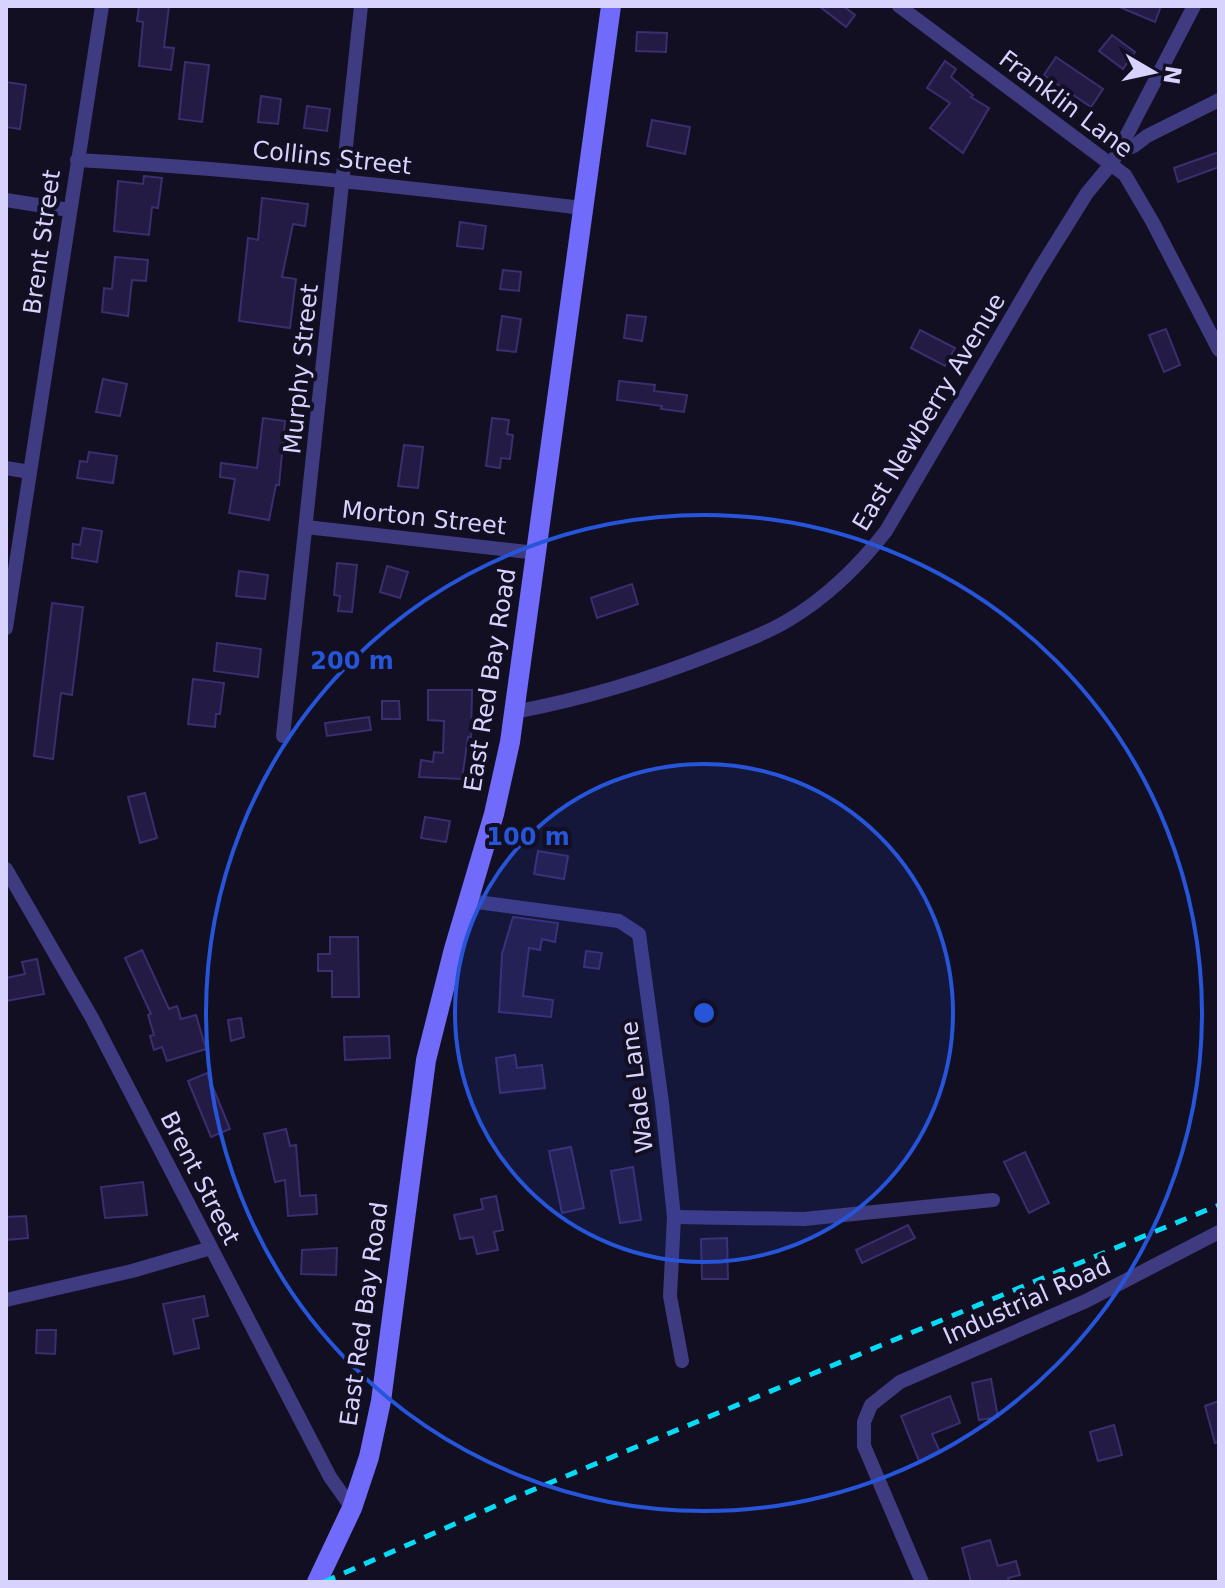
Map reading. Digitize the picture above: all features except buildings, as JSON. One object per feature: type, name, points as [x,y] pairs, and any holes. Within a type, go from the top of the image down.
[{"type":"street","name":"Brent Street","points":[[6,628],[102,6]]},
{"type":"street","name":"Murphy Street","points":[[283,736],[361,6]]},
{"type":"street","name":"East Red Bay Road","points":[[317,1582],[352,1508],[369,1457],[381,1401],[426,1060],[504,774],[611,6]]},
{"type":"street","name":"Franklin Lane","points":[[899,6],[1115,158],[1132,184],[1219,350]]},
{"type":"street","name":"East Newberry Avenue","points":[[514,712],[555,704],[692,662],[766,633],[834,587],[867,555],[886,531],[1087,193],[1115,158],[1194,6]]},
{"type":"street","points":[[1115,158],[1147,136],[1219,100]]},
{"type":"street","name":"Collins Street","points":[[77,160],[210,167],[582,208]]},
{"type":"street","points":[[6,200],[69,210]]},
{"type":"street","points":[[6,468],[30,472]]},
{"type":"street","name":"Morton Street","points":[[306,527],[537,553]]},
{"type":"street","name":"Brent Street","points":[[6,869],[92,1018],[330,1477],[352,1508]]},
{"type":"street","name":"Wade Lane","points":[[470,901],[619,921],[639,934],[674,1217],[670,1296],[682,1361]]},
{"type":"street","points":[[674,1217],[804,1219],[948,1207],[993,1200]]},
{"type":"street","name":"Industrial Road","points":[[922,1582],[864,1446],[864,1422],[871,1405],[900,1382],[1086,1301],[1219,1232]]},
{"type":"street","points":[[6,1300],[132,1271],[211,1248]]},
{"type":"railway","points":[[324,1582],[511,1499],[1219,1205]]}]
